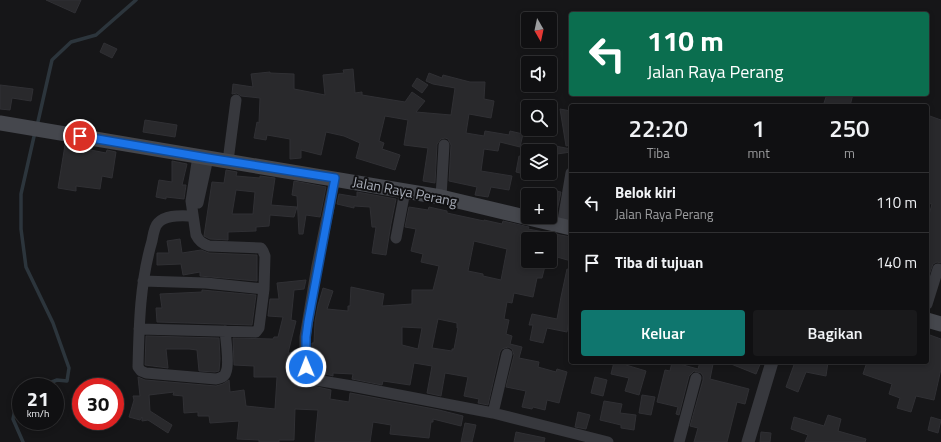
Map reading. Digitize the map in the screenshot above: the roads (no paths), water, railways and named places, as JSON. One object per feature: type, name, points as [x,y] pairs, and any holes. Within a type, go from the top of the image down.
[{"type":"main road","name":"Jalan Raya Perang","points":[[0,123],[441,197],[567,227]]},
{"type":"main road","points":[[929,321],[941,324]]},
{"type":"street","points":[[228,161],[236,100]]},
{"type":"street","points":[[441,197],[444,145]]},
{"type":"street","points":[[139,329],[258,331],[264,289],[265,256],[263,251],[260,248],[204,245],[196,235],[193,216],[197,203],[203,157]]},
{"type":"street","points":[[335,178],[305,343],[306,372],[309,376],[316,380],[494,413],[608,442]]},
{"type":"street","points":[[396,238],[405,191]]},
{"type":"street","points":[[567,227],[569,200]]},
{"type":"street","points":[[193,216],[179,215],[165,218],[157,224],[146,263],[143,281],[138,366],[141,371],[146,374],[216,379],[223,377],[227,371],[225,331]]},
{"type":"street","points":[[929,298],[938,269]]},
{"type":"street","points":[[143,281],[206,283],[264,289]]},
{"type":"street","points":[[494,413],[507,354]]},
{"type":"street","points":[[748,442],[771,364]]},
{"type":"street","points":[[679,442],[696,378]]},
{"type":"waterway","points":[[37,126],[52,60],[71,42],[96,35],[136,0]]},
{"type":"waterway","points":[[35,132],[21,194],[21,229],[26,267],[53,323],[69,368],[67,381],[64,381]]},
{"type":"waterway","points":[[18,430],[23,442]]}]
